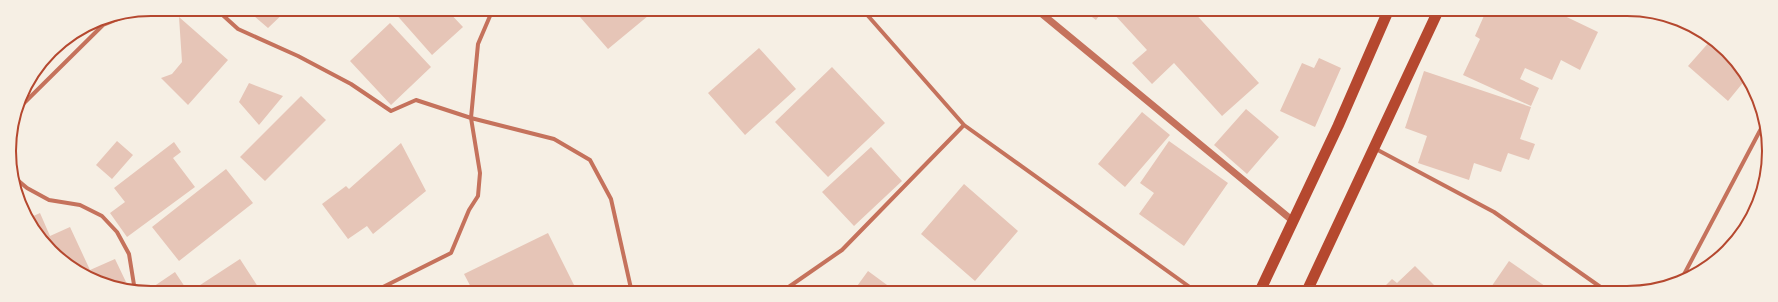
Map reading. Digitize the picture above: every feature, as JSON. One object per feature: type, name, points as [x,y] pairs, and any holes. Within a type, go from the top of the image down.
[{"type":"highway","points":[[1262,286],[1338,126],[1386,16]]},
{"type":"highway","points":[[1309,286],[1436,16]]},
{"type":"street","points":[[224,16],[238,29],[298,56],[351,84],[391,111],[416,100],[471,118],[554,139],[590,160],[611,199],[630,286]]},
{"type":"street","points":[[385,286],[451,253],[469,210],[478,196],[480,173],[471,118],[478,44],[490,16]]},
{"type":"street","points":[[868,16],[964,125],[1188,286]]},
{"type":"street","points":[[1044,16],[1293,221]]},
{"type":"street","points":[[25,102],[102,25]]},
{"type":"street","points":[[790,286],[842,250],[964,125]]},
{"type":"street","points":[[1685,273],[1760,131]]},
{"type":"street","points":[[1374,148],[1494,212],[1599,286]]},
{"type":"street","points":[[20,182],[27,188],[49,200],[80,205],[102,216],[117,232],[129,254],[133,285]]},
{"type":"building","points":[[254,16],[281,16],[268,28]]},
{"type":"building","points":[[398,16],[453,16],[463,27],[432,55]]},
{"type":"building","points":[[579,16],[648,16],[608,49]]},
{"type":"building","points":[[1091,16],[1099,16],[1096,20]]},
{"type":"building","points":[[1116,16],[1197,16],[1259,83],[1222,116],[1174,63],[1152,84],[1132,63],[1147,50]]},
{"type":"building","points":[[1484,16],[1565,16],[1598,32],[1580,70],[1561,60],[1552,80],[1525,68],[1520,79],[1539,88],[1531,106],[1463,75],[1480,39],[1475,36]]},
{"type":"building","points":[[179,17],[228,60],[188,105],[161,78],[172,74],[182,62]]},
{"type":"building","points":[[390,23],[431,67],[391,105],[350,61]]},
{"type":"building","points":[[1708,43],[1728,62],[1743,83],[1728,101],[1688,66]]},
{"type":"building","points":[[759,48],[796,89],[745,135],[708,93]]},
{"type":"building","points":[[1319,58],[1341,68],[1315,127],[1280,111],[1302,63],[1314,68]]},
{"type":"building","points":[[832,67],[885,123],[828,177],[775,122]]},
{"type":"building","points":[[1424,71],[1531,107],[1520,139],[1535,144],[1529,160],[1508,153],[1501,172],[1474,163],[1469,180],[1418,163],[1427,136],[1405,128]]},
{"type":"building","points":[[249,83],[283,96],[259,125],[239,102]]},
{"type":"building","points":[[301,96],[326,120],[265,181],[240,157]]},
{"type":"building","points":[[1246,109],[1279,137],[1247,174],[1214,145]]},
{"type":"building","points":[[1142,112],[1170,135],[1125,187],[1098,164]]},
{"type":"building","points":[[117,141],[133,155],[112,179],[96,165]]},
{"type":"building","points":[[1169,141],[1228,183],[1184,246],[1139,214],[1154,193],[1140,183]]},
{"type":"building","points":[[174,142],[181,152],[173,158],[195,187],[127,237],[110,213],[125,202],[114,188]]},
{"type":"building","points":[[401,143],[426,191],[373,234],[367,226],[348,239],[322,204],[346,186],[349,189]]},
{"type":"building","points":[[871,147],[902,181],[854,226],[822,192]]},
{"type":"building","points":[[226,169],[253,203],[179,261],[152,227]]},
{"type":"building","points":[[964,184],[1018,231],[975,281],[921,234]]},
{"type":"building","points":[[40,213],[50,236],[70,227],[90,270],[115,259],[126,282],[124,283],[99,276],[76,263],[50,240],[33,216]]},
{"type":"building","points":[[548,233],[574,286],[470,286],[464,274]]},
{"type":"building","points":[[240,259],[257,286],[199,286]]},
{"type":"building","points":[[1509,261],[1545,286],[1492,286]]},
{"type":"building","points":[[1415,266],[1435,286],[1385,286],[1392,279],[1397,283]]},
{"type":"building","points":[[868,271],[888,286],[857,286]]},
{"type":"building","points":[[175,272],[184,286],[154,286]]}]
